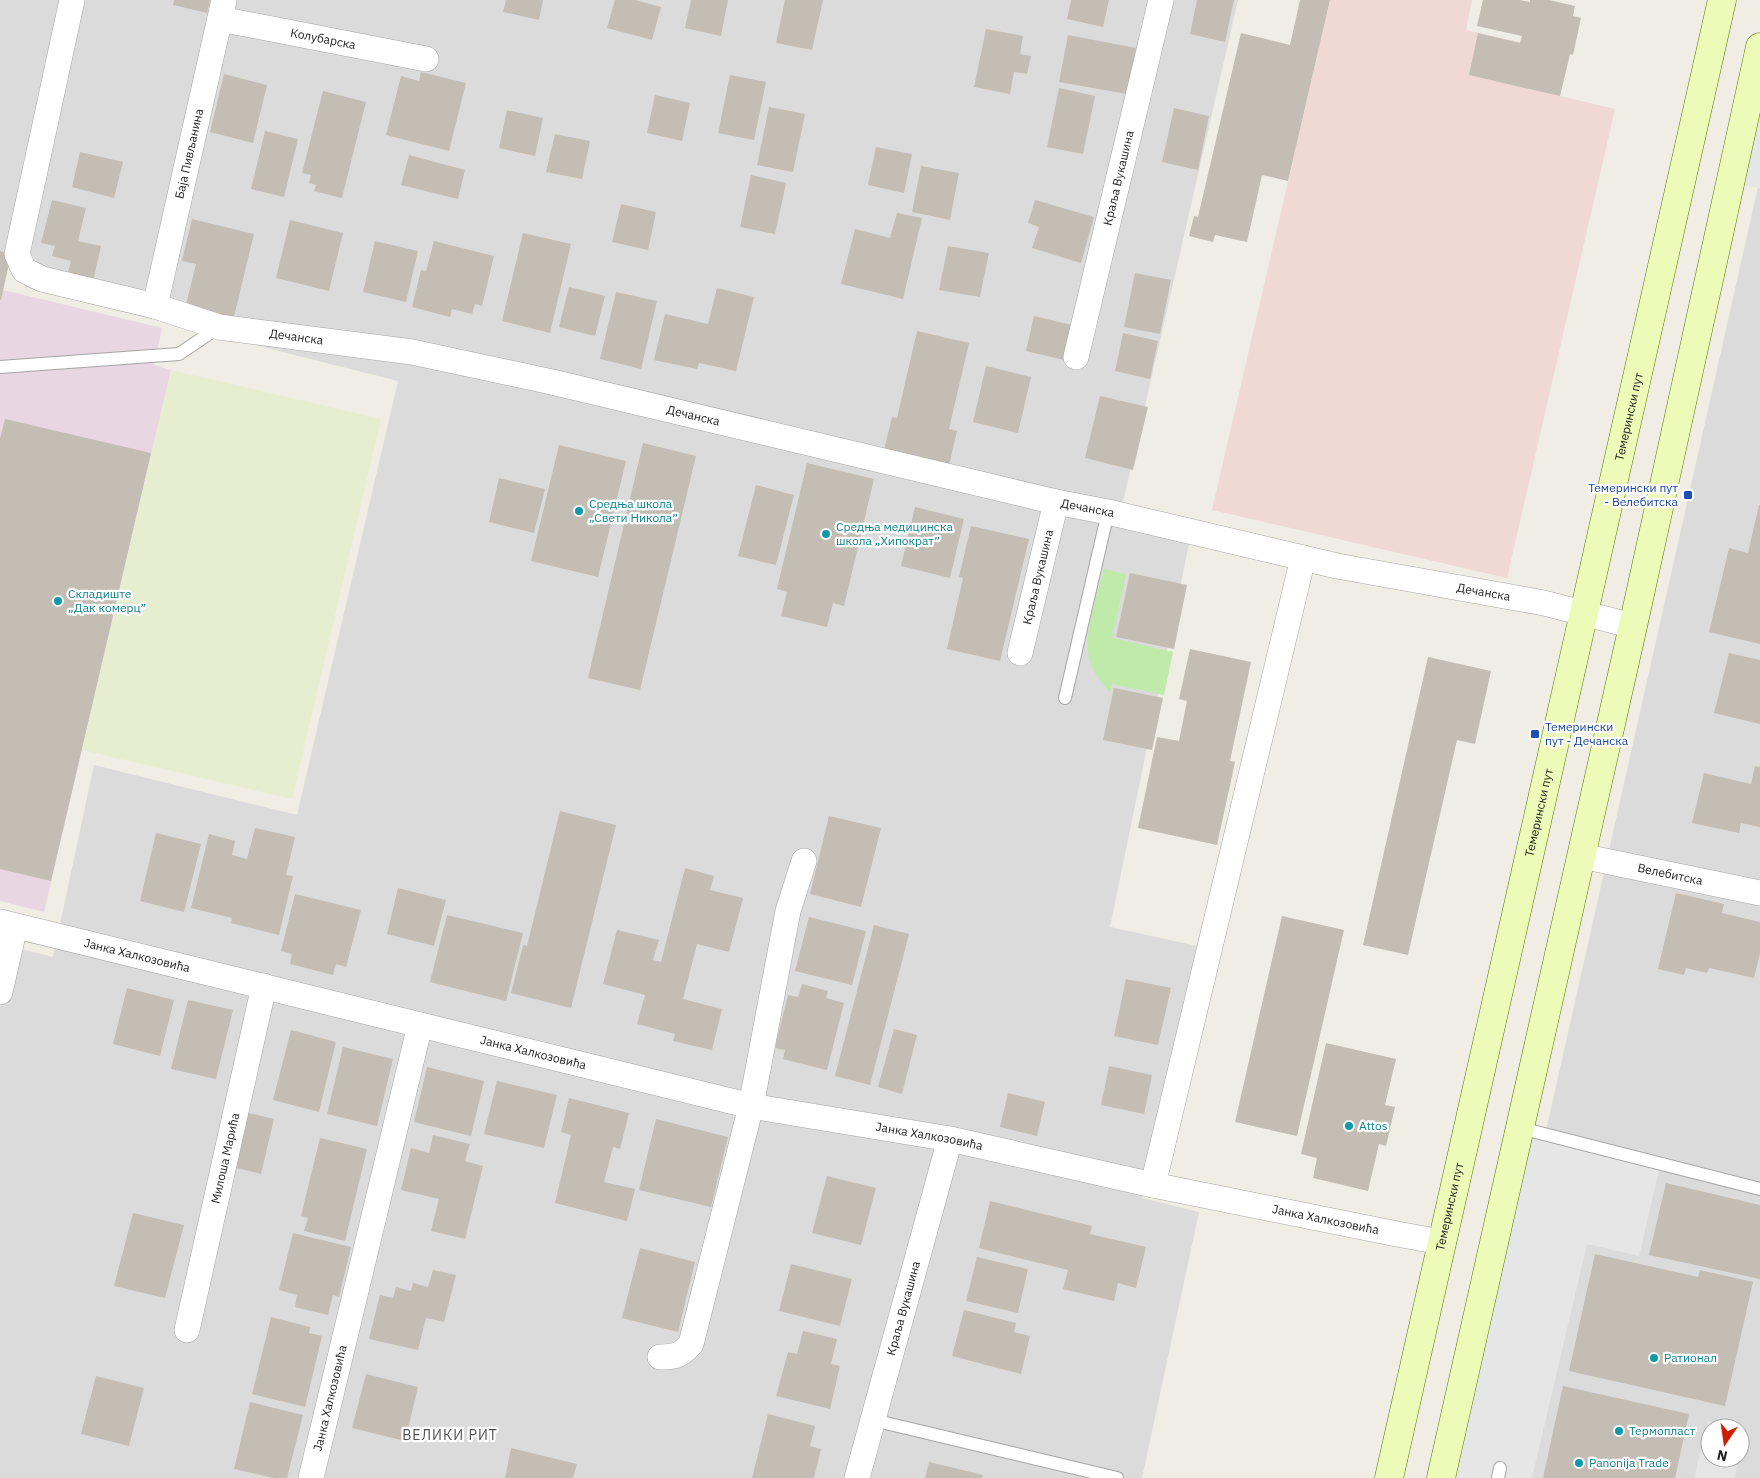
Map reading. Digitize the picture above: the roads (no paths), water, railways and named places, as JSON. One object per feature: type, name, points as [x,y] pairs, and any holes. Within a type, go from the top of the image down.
[{"type":"main road","name":"Темерински пут","points":[[1388,1478],[1630,418],[1722,0]]},
{"type":"main road","points":[[1441,1478],[1633,626],[1760,47]]},
{"type":"street","name":"Дечанска","points":[[72,0],[17,254],[24,270],[42,279],[154,306],[219,327],[412,352],[552,382],[1056,502],[1108,512],[1337,566],[1544,604],[1633,626]]},
{"type":"street","name":"Краља Вукашина","points":[[1076,357],[1161,0]]},
{"type":"street","name":"Баја Пивљанина","points":[[154,306],[222,10]]},
{"type":"street","name":"Колубарска","points":[[222,10],[426,58]]},
{"type":"street","name":"Краља Вукашина","points":[[1020,653],[1056,502]]},
{"type":"street","points":[[1153,1185],[1303,558]]},
{"type":"street","name":"Велебитска","points":[[1581,856],[1760,893]]},
{"type":"street","points":[[660,1357],[673,1357],[684,1352],[691,1344],[751,1106],[788,911],[804,861]]},
{"type":"street","points":[[0,992],[7,924]]},
{"type":"street","name":"Јанка Халкозовића","points":[[7,924],[751,1106],[950,1139],[1153,1185],[1441,1242]]},
{"type":"street","name":"Милоша Марића","points":[[187,1330],[264,986]]},
{"type":"street","name":"Јанка Халкозовића","points":[[311,1478],[420,1025]]},
{"type":"street","name":"Краља Вукашина","points":[[857,1478],[950,1139]]},
{"type":"lane","points":[[0,367],[179,354],[219,327]]},
{"type":"lane","points":[[1065,698],[1108,512]]},
{"type":"lane","points":[[1520,1128],[1760,1189]]},
{"type":"lane","points":[[873,1420],[1117,1478]]},
{"type":"place","name":"Темерински пут - Велебитска","points":[[1688,495]]},
{"type":"place","name":"Средња школа „Свети Никола”","points":[[579,511]]},
{"type":"place","name":"Средња медицинска школа „Хипократ”","points":[[826,534]]},
{"type":"place","name":"Складиште „Дак комерц”","points":[[58,601]]},
{"type":"place","name":"Темерински пут - Дечанска","points":[[1535,734]]},
{"type":"place","name":"Attos","points":[[1349,1126]]},
{"type":"place","name":"Ратионал","points":[[1654,1358]]},
{"type":"place","name":"Термопласт","points":[[1619,1431]]},
{"type":"place","name":"Panonija Trade","points":[[1579,1463]]},
{"type":"district","name":"ВЕЛИКИ РИТ","points":[[450,1435]]}]
